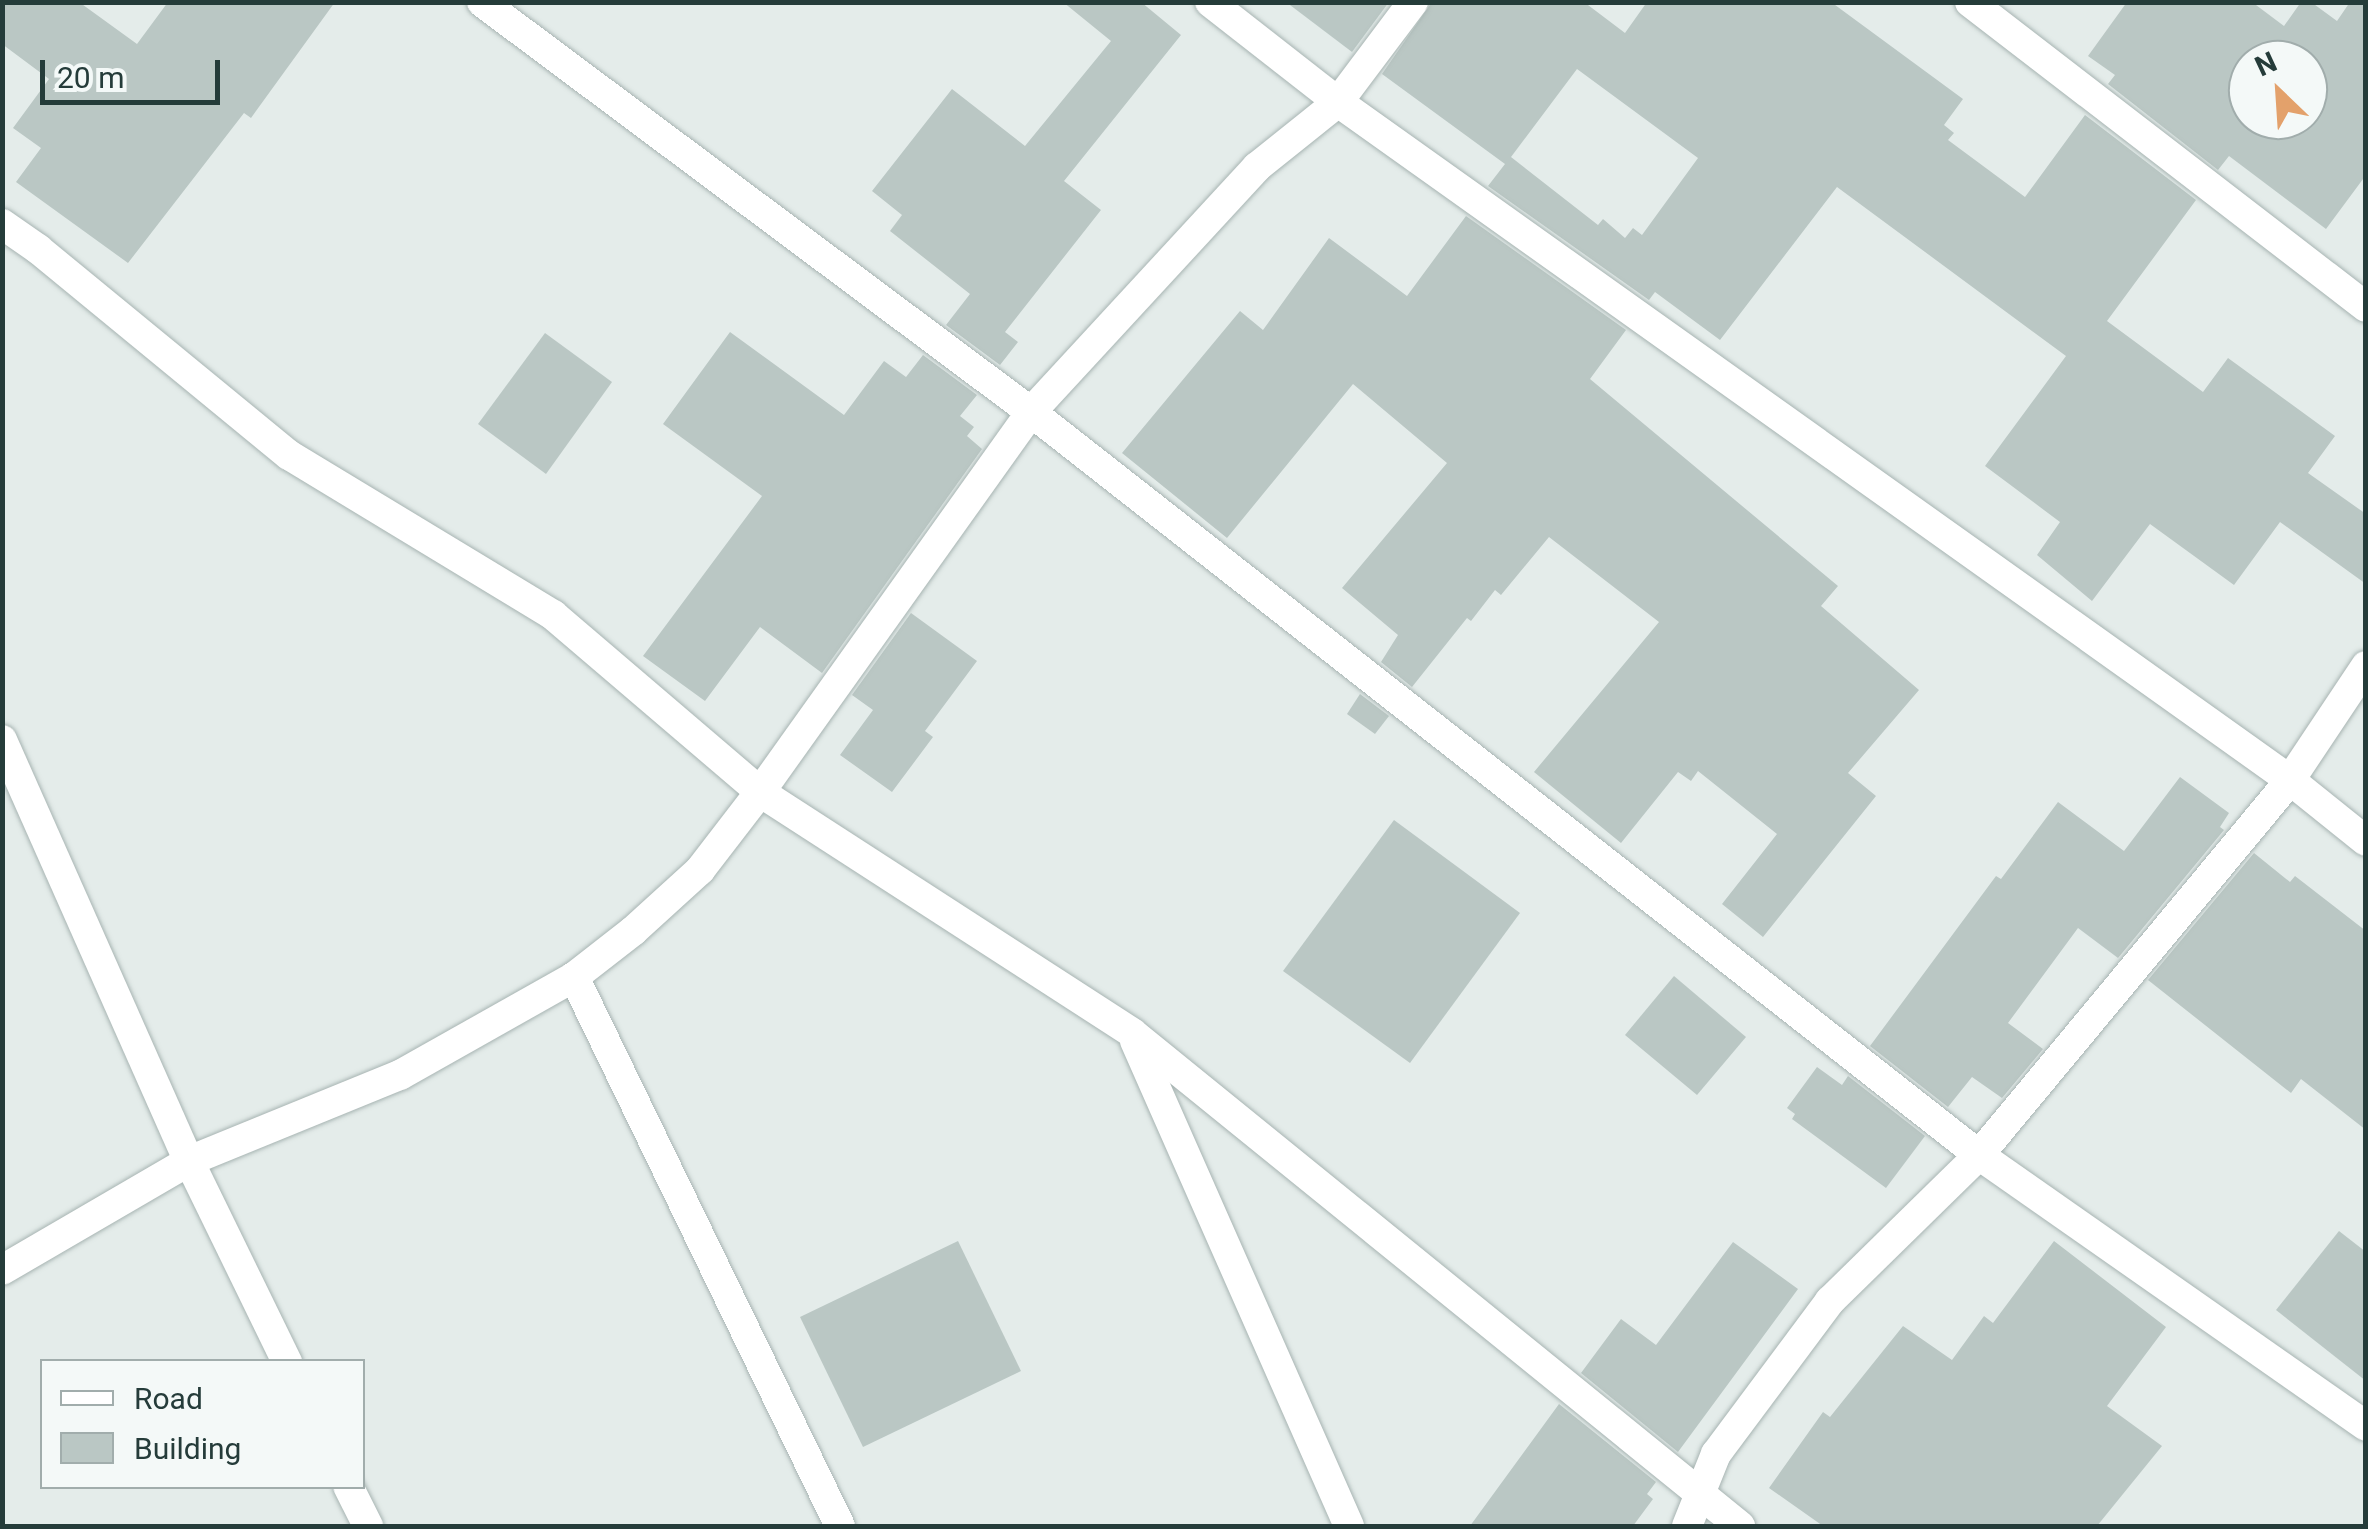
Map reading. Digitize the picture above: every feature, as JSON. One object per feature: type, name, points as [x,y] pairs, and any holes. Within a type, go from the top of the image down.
[{"type":"street","points":[[482,2],[1031,412],[1979,1156],[2366,1426]]},
{"type":"street","points":[[1210,2],[1338,102],[2290,780],[2366,841]]},
{"type":"street","points":[[2,1270],[189,1161],[400,1075],[574,977],[700,870],[1031,412],[1257,167],[1338,102],[1412,2]]},
{"type":"street","points":[[1970,2],[2366,307]]},
{"type":"street","points":[[2,224],[38,249],[289,454],[553,615],[760,792],[1132,1033],[1740,1526]]},
{"type":"street","points":[[1687,1526],[1716,1454],[1830,1301],[1979,1156],[2290,780],[2366,666]]},
{"type":"street","points":[[2,740],[189,1161],[286,1359]]},
{"type":"street","points":[[574,977],[840,1526]]},
{"type":"street","points":[[1132,1033],[1349,1526]]},
{"type":"street","points":[[350,1489],[368,1526]]},
{"type":"building","points":[[2,2],[79,2],[137,44],[168,2],[335,2],[251,118],[244,113],[128,263],[16,182],[41,148],[13,128],[49,79],[2,44]]},
{"type":"building","points":[[1063,2],[1141,2],[1181,35],[1064,181],[1101,210],[1005,332],[1018,342],[1000,365],[946,325],[970,294],[890,231],[902,215],[872,191],[952,89],[1025,146],[1111,41]]},
{"type":"building","points":[[1286,2],[1389,2],[1352,52]]},
{"type":"building","points":[[1432,2],[1584,2],[1625,33],[1647,2],[1831,2],[1963,99],[1944,125],[1954,133],[1948,140],[2025,197],[2085,115],[2196,200],[2107,321],[2203,392],[2228,358],[2335,436],[2308,473],[2366,514],[2366,584],[2280,522],[2234,585],[2150,524],[2092,601],[2037,555],[2060,522],[1985,466],[2066,356],[1837,187],[1720,340],[1655,292],[1649,300],[1488,186],[1505,164],[1382,74]],"holes":[[[1577,69],[1698,158],[1642,235],[1633,228],[1625,238],[1603,219],[1598,225],[1511,157]]]},
{"type":"building","points":[[2127,2],[2252,2],[2284,26],[2301,2],[2311,2],[2337,21],[2350,2],[2366,2],[2366,175],[2326,229],[2229,156],[2218,170],[2108,84],[2115,75],[2088,56]]},
{"type":"building","points":[[1466,216],[1626,330],[1590,379],[1838,586],[1821,606],[1919,690],[1848,773],[1876,796],[1763,937],[1722,904],[1777,834],[1698,771],[1691,781],[1678,772],[1621,843],[1534,772],[1659,622],[1549,537],[1501,595],[1495,590],[1471,621],[1467,618],[1412,687],[1381,662],[1398,635],[1342,588],[1447,463],[1353,384],[1227,538],[1122,453],[1240,311],[1263,330],[1329,238],[1407,296]]},
{"type":"building","points":[[730,332],[844,415],[884,361],[906,377],[923,355],[977,395],[960,416],[974,427],[967,436],[982,449],[822,673],[760,627],[705,701],[643,656],[762,496],[663,424]]},
{"type":"building","points":[[545,333],[612,382],[546,474],[478,424]]},
{"type":"building","points":[[911,613],[977,661],[925,731],[933,737],[892,792],[840,755],[873,710],[852,695]]},
{"type":"building","points":[[1360,694],[1389,716],[1375,734],[1347,714]]},
{"type":"building","points":[[2180,777],[2229,813],[2220,827],[2224,830],[2118,958],[2078,928],[2008,1023],[2043,1049],[2002,1098],[1972,1077],[1948,1107],[1870,1046],[1996,876],[2001,879],[2058,802],[2124,851]]},
{"type":"building","points":[[1394,820],[1520,913],[1410,1063],[1283,971]]},
{"type":"building","points":[[2254,853],[2290,882],[2295,876],[2366,931],[2366,1130],[2301,1079],[2291,1093],[2148,980]]},
{"type":"building","points":[[1674,976],[1746,1037],[1697,1095],[1625,1035]]},
{"type":"building","points":[[1817,1067],[1842,1085],[1848,1076],[1925,1136],[1886,1188],[1792,1119],[1795,1114],[1787,1108]]},
{"type":"building","points":[[2339,1231],[2366,1252],[2366,1381],[2276,1310]]},
{"type":"building","points":[[958,1241],[1021,1371],[863,1447],[800,1317]]},
{"type":"building","points":[[2054,1241],[2166,1327],[2107,1406],[2162,1446],[2097,1526],[1823,1526],[1769,1488],[1823,1412],[1830,1417],[1903,1326],[1952,1360],[1984,1316],[1993,1323]]},
{"type":"building","points":[[1733,1242],[1798,1289],[1678,1452],[1581,1373],[1621,1319],[1656,1345]]},
{"type":"building","points":[[1559,1404],[1656,1482],[1647,1494],[1653,1499],[1633,1526],[1470,1526]]}]
